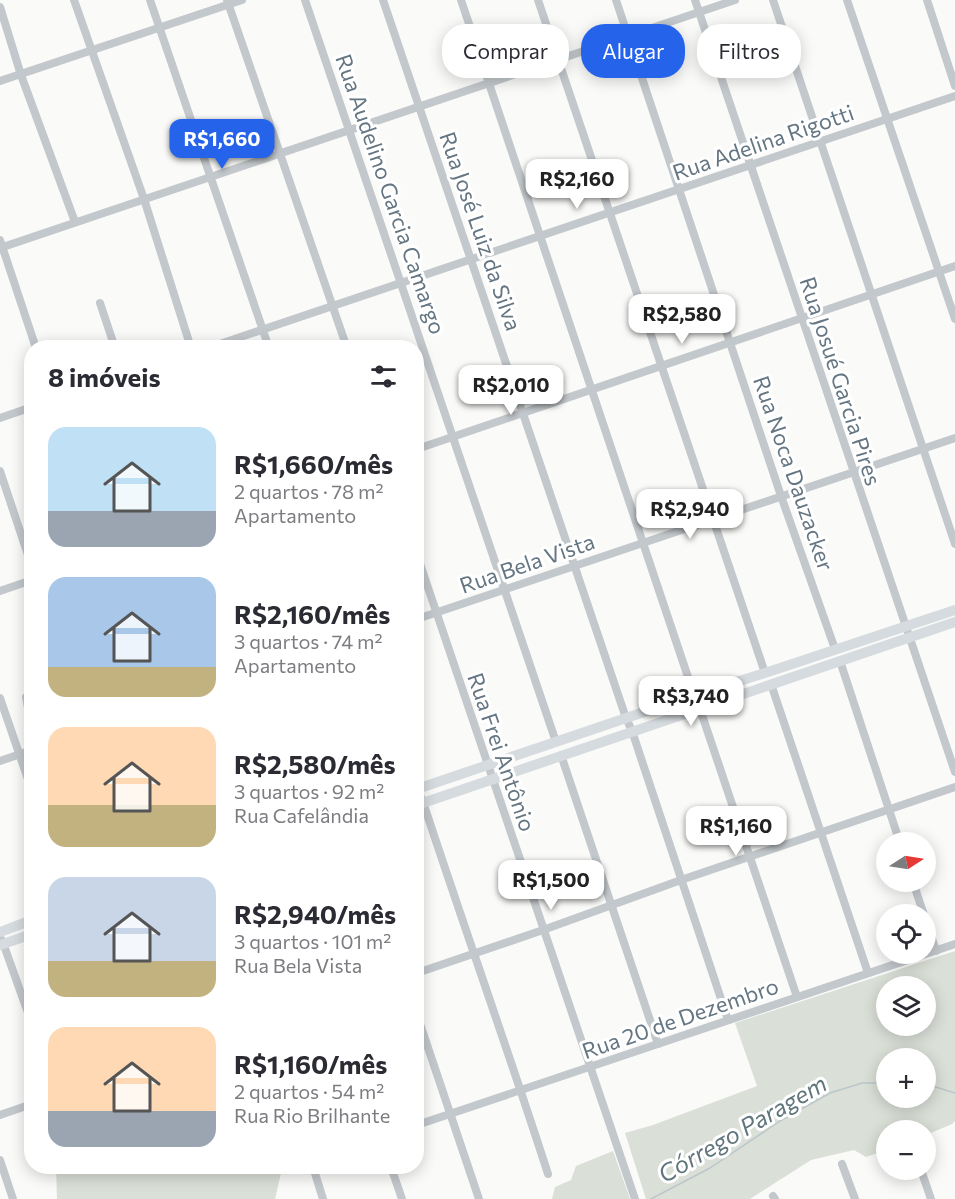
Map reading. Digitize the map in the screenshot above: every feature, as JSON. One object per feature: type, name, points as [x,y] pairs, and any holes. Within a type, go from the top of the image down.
[{"type":"main road","points":[[424,802],[840,661],[955,610]]},
{"type":"main road","points":[[424,787],[835,649],[955,622]]},
{"type":"main road","points":[[1,938],[24,925]]},
{"type":"main road","points":[[1,938],[24,935]]},
{"type":"street","points":[[74,0],[144,199],[188,340]]},
{"type":"street","points":[[150,0],[266,340]]},
{"type":"street","points":[[0,81],[228,2],[242,0]]},
{"type":"street","name":"Rua Audelino Garcia Camargo","points":[[305,0],[421,340]]},
{"type":"street","name":"Rua José Luiz da Silva","points":[[383,0],[728,1020]]},
{"type":"street","points":[[461,0],[694,695]]},
{"type":"street","points":[[538,0],[546,24]]},
{"type":"street","name":"Rua Noca Dauzacker","points":[[616,0],[624,24]]},
{"type":"street","name":"Rua Josué Garcia Pires","points":[[695,0],[852,472],[955,772]]},
{"type":"street","points":[[664,24],[735,0]]},
{"type":"street","points":[[773,0],[955,544]]},
{"type":"street","points":[[847,0],[955,319]]},
{"type":"street","points":[[927,0],[955,86]]},
{"type":"street","points":[[228,2],[344,340]]},
{"type":"street","points":[[0,7],[21,75],[75,222]]},
{"type":"street","points":[[33,340],[1,245],[211,177],[501,78]]},
{"type":"street","points":[[564,78],[765,674]]},
{"type":"street","name":"Rua Noca Dauzacker","points":[[642,78],[781,496],[835,649]]},
{"type":"street","name":"Rua Adelina Rigotti","points":[[232,340],[955,96]]},
{"type":"street","points":[[424,447],[955,266]]},
{"type":"street","points":[[100,303],[112,340]]},
{"type":"street","name":"Rua Audelino Garcia Camargo","points":[[424,348],[556,742]]},
{"type":"street","points":[[0,418],[24,410]]},
{"type":"street","name":"Rua Bela Vista","points":[[424,617],[955,438]]},
{"type":"street","points":[[0,471],[24,543]]},
{"type":"street","name":"Rua Frei Antônio","points":[[424,575],[634,1196]]},
{"type":"street","points":[[0,591],[24,583]]},
{"type":"street","points":[[840,661],[896,832]]},
{"type":"street","points":[[771,684],[868,973]]},
{"type":"street","points":[[0,698],[24,768]]},
{"type":"street","points":[[700,709],[797,997]]},
{"type":"street","points":[[0,761],[24,752]]},
{"type":"street","points":[[561,755],[658,1044]]},
{"type":"street","points":[[424,971],[955,787]]},
{"type":"street","points":[[424,815],[521,1090],[548,1174]]},
{"type":"street","points":[[1,938],[24,1002]]},
{"type":"street","name":"Rua 20 de Dezembro","points":[[936,951],[955,944]]},
{"type":"street","name":"Rua 20 de Dezembro","points":[[424,1123],[896,964]]},
{"type":"street","points":[[424,1036],[479,1199]]},
{"type":"street","points":[[0,1115],[24,1107]]},
{"type":"street","points":[[0,1160],[13,1199]]},
{"type":"street","points":[[842,1164],[855,1199]]},
{"type":"street","points":[[315,1174],[323,1199]]},
{"type":"street","points":[[393,1174],[402,1199]]},
{"type":"street","points":[[924,1180],[931,1199]]},
{"type":"shaded area","points":[[955,951],[955,1121],[952,1124],[936,1131],[936,1120],[876,1120],[876,1154],[866,1157],[854,1150],[811,1160],[750,1199],[646,1199],[625,1133],[653,1125],[757,1086],[735,1023],[876,977],[876,1036],[936,1036],[936,976],[879,976],[915,964],[936,964],[936,957]]},
{"type":"shaded area","points":[[613,1151],[630,1199],[552,1199],[555,1187],[571,1180],[576,1166]]},
{"type":"shaded area","points":[[56,1174],[281,1174],[275,1199],[57,1199]]},
{"type":"waterway","name":"Córrego Paragem","points":[[651,1199],[710,1168],[780,1121],[830,1093],[862,1083],[876,1083]]},
{"type":"waterway","name":"Córrego Paragem","points":[[936,1087],[955,1093]]}]
